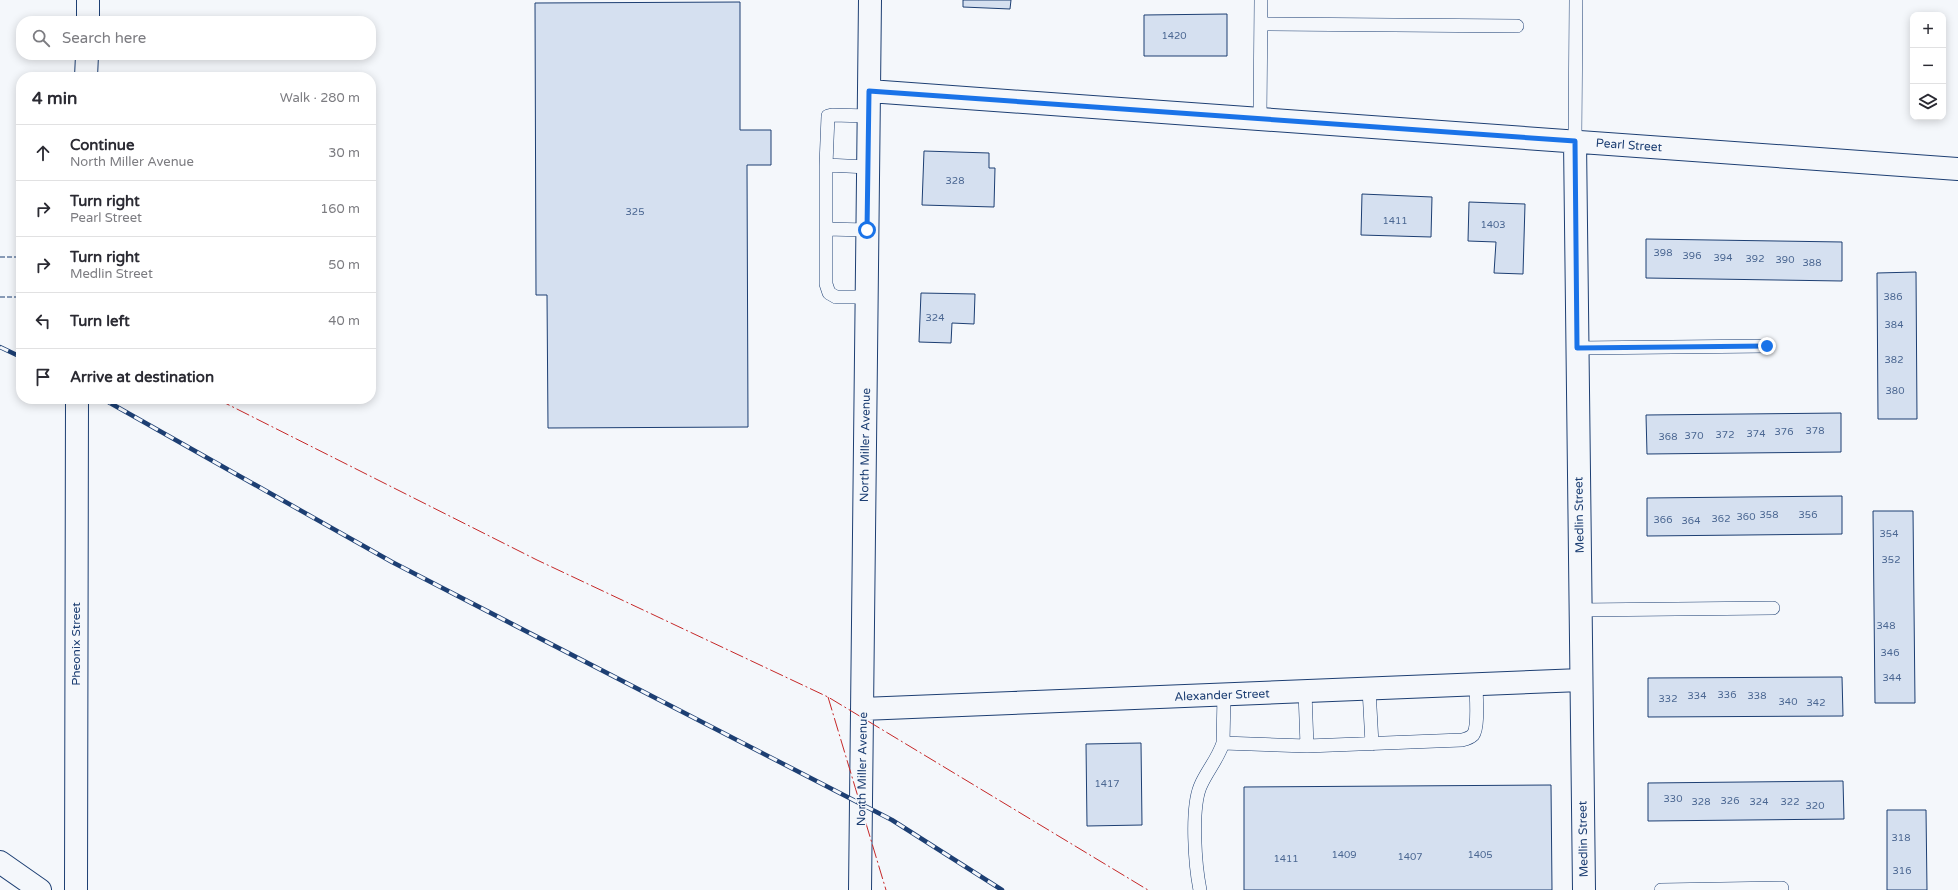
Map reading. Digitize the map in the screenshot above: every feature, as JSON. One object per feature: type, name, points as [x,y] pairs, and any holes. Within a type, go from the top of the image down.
[{"type":"street","points":[[88,0],[88,16]]},
{"type":"street","name":"North Miller Avenue","points":[[860,890],[870,0]]},
{"type":"street","points":[[86,72],[87,60]]},
{"type":"street","name":"Pearl Street","points":[[869,91],[1958,169]]},
{"type":"street","name":"Medlin Street","points":[[1575,141],[1584,890]]},
{"type":"street","name":"Pheonix Street","points":[[76,890],[77,404]]},
{"type":"street","name":"Alexander Street","points":[[862,709],[1581,680]]},
{"type":"street","points":[[0,862],[40,890]]},
{"type":"lane","points":[[1260,118],[1261,0]]},
{"type":"lane","points":[[1575,141],[1576,0]]},
{"type":"lane","points":[[1261,24],[1517,26]]},
{"type":"lane","points":[[867,297],[836,297],[829,293],[826,284],[826,165],[828,116],[832,114],[868,116]]},
{"type":"lane","points":[[826,165],[868,167]]},
{"type":"lane","points":[[826,229],[867,230]]},
{"type":"lane","points":[[1577,348],[1767,346]]},
{"type":"lane","points":[[1580,610],[1773,608]]},
{"type":"lane","points":[[1222,743],[1307,746],[1462,740],[1470,738],[1474,734],[1476,726],[1476,685]]},
{"type":"lane","points":[[1369,689],[1372,744]]},
{"type":"lane","points":[[1305,692],[1307,746]]},
{"type":"lane","points":[[1200,890],[1196,846],[1196,801],[1200,787],[1220,751],[1222,743],[1224,695]]},
{"type":"lane","points":[[1661,890],[1782,888]]},
{"type":"building","points":[[963,0],[1011,0],[1010,9],[963,7]]},
{"type":"building","points":[[740,2],[740,130],[771,130],[771,165],[747,165],[748,427],[548,428],[547,295],[536,295],[535,3]]},
{"type":"building","points":[[1227,14],[1227,56],[1144,56],[1144,15]]},
{"type":"building","points":[[924,151],[989,153],[989,168],[995,168],[994,207],[922,205]]},
{"type":"building","points":[[1362,194],[1432,197],[1431,237],[1361,235]]},
{"type":"building","points":[[1469,202],[1525,204],[1523,274],[1494,273],[1496,242],[1468,241]]},
{"type":"building","points":[[1646,239],[1842,242],[1842,281],[1646,278]]},
{"type":"building","points":[[1916,272],[1917,419],[1878,419],[1877,273]]},
{"type":"building","points":[[921,293],[975,294],[974,324],[952,323],[951,343],[919,342]]},
{"type":"building","points":[[1841,413],[1841,452],[1647,454],[1646,415]]},
{"type":"building","points":[[1842,496],[1842,534],[1647,536],[1647,498]]},
{"type":"building","points":[[1873,511],[1913,511],[1915,703],[1875,703]]},
{"type":"building","points":[[1842,677],[1843,716],[1648,717],[1648,678]]},
{"type":"building","points":[[1141,743],[1142,825],[1087,826],[1086,744]]},
{"type":"building","points":[[1843,781],[1844,819],[1648,821],[1648,783]]},
{"type":"building","points":[[1551,785],[1552,890],[1244,890],[1244,787]]},
{"type":"building","points":[[1887,810],[1926,810],[1927,890],[1887,890]]},
{"type":"railway","points":[[0,347],[16,355]]},
{"type":"railway","points":[[112,404],[392,562],[892,820],[1002,890]]},
{"type":"fence","points":[[0,257],[16,257]]},
{"type":"fence","points":[[0,297],[16,297]]},
{"type":"power","points":[[227,404],[537,560],[828,697],[1148,890]]},
{"type":"power","points":[[828,697],[886,890]]},
{"type":"route","points":[[867,230],[869,91],[1575,141],[1577,348],[1767,346]]}]
